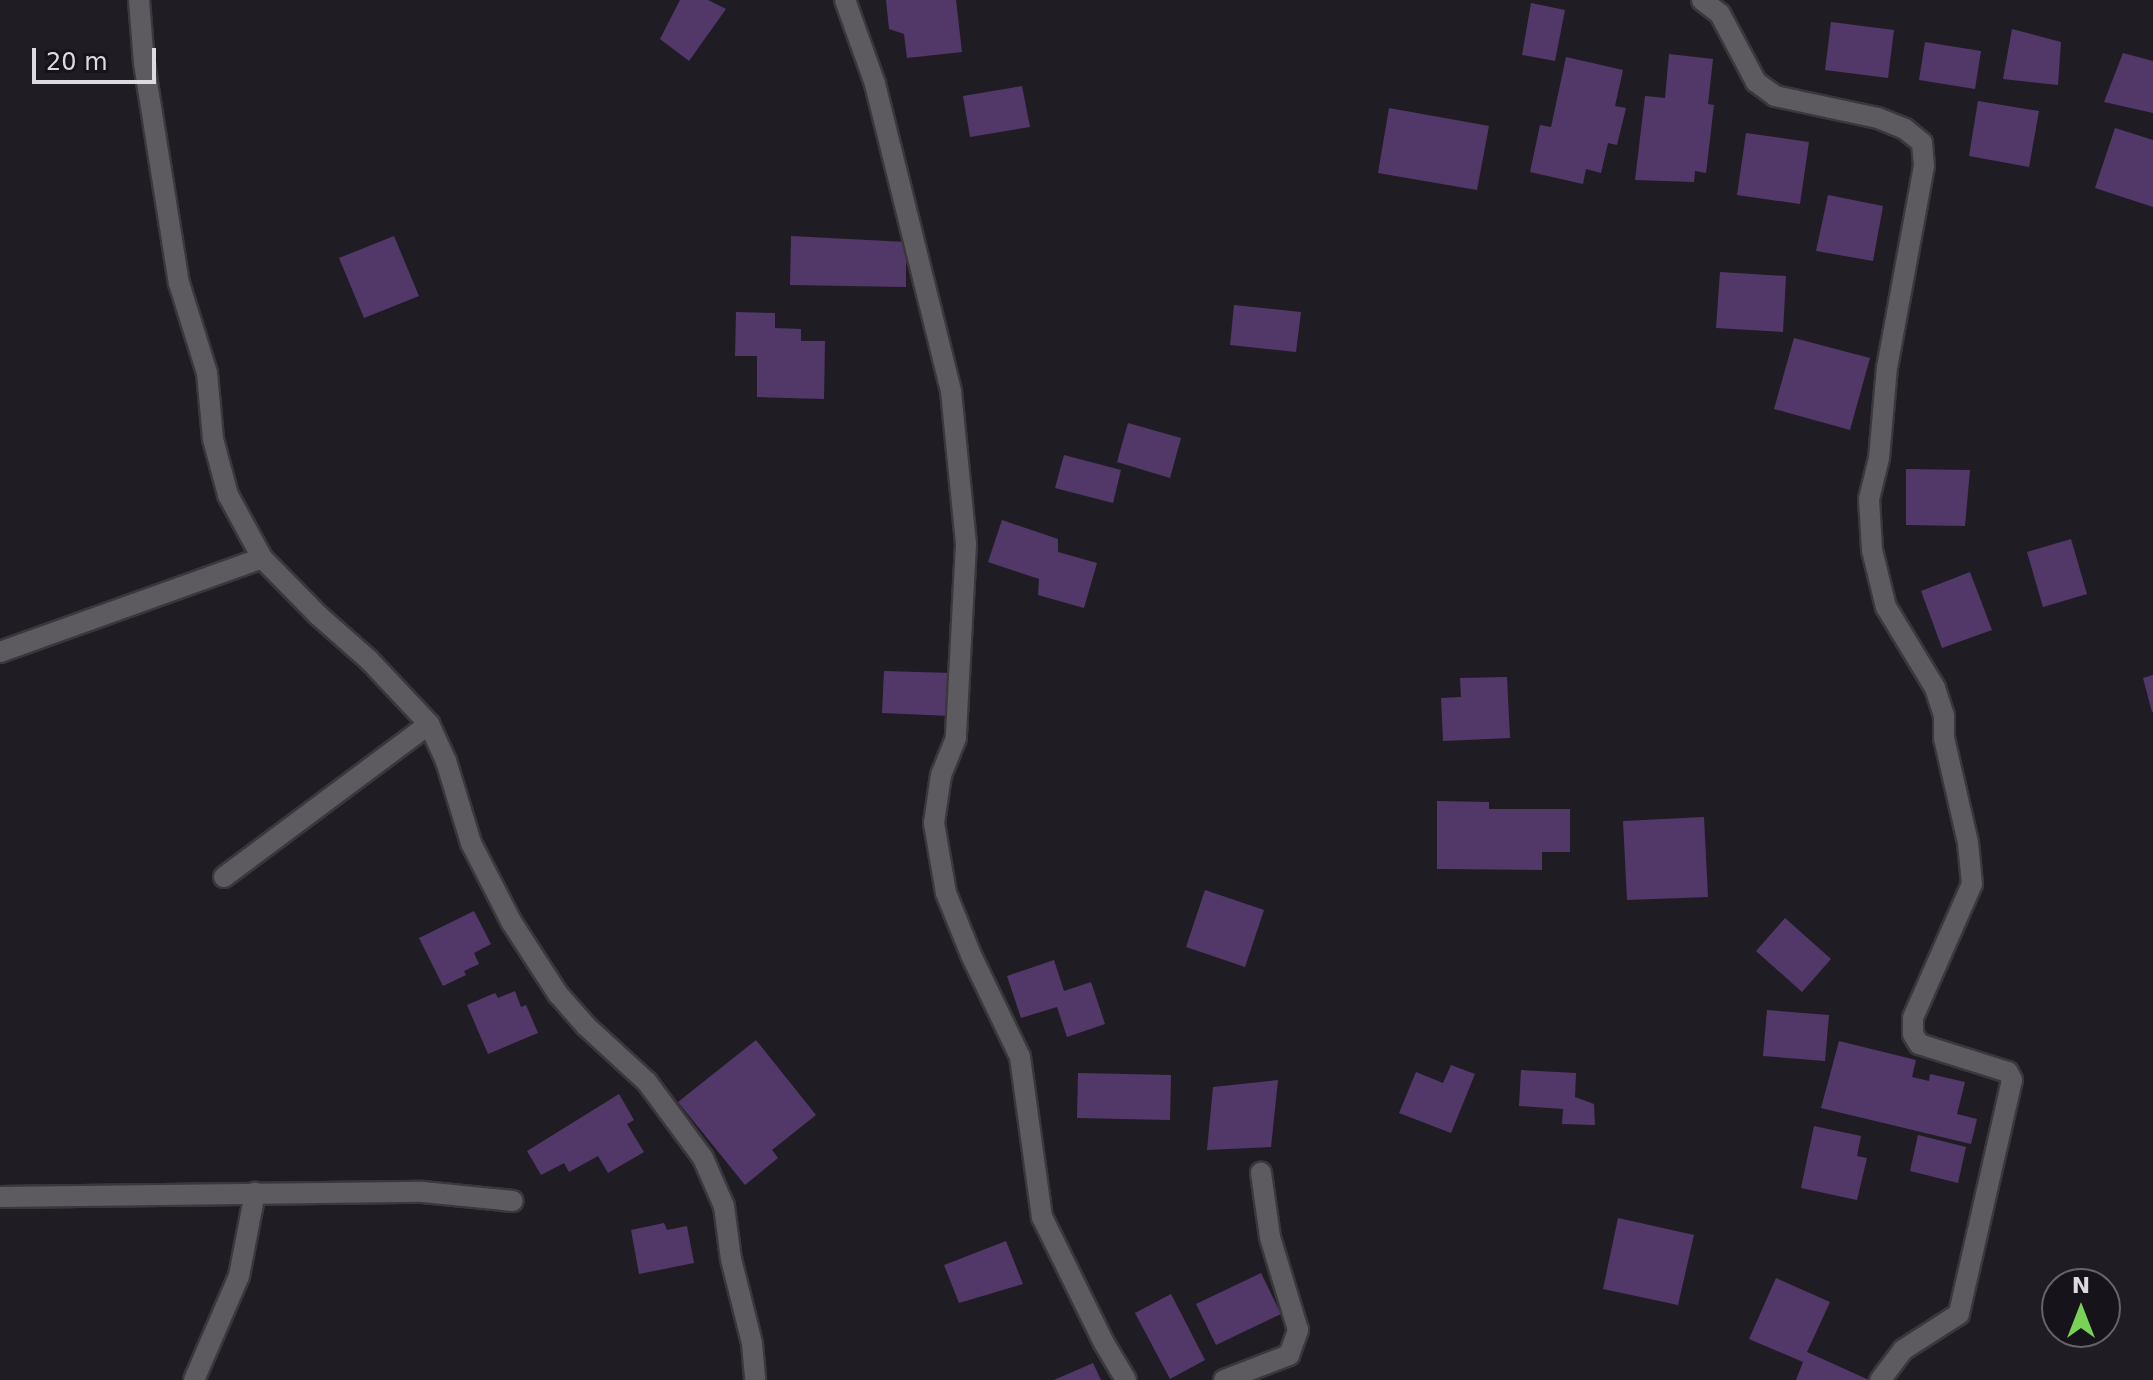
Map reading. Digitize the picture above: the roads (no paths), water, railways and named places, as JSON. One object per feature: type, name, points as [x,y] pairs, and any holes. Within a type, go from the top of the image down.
[{"type":"street","points":[[139,0],[144,63],[176,268],[207,373],[213,439],[228,495],[262,558],[319,616],[369,660],[429,724],[446,761],[471,843],[512,923],[558,994],[586,1026],[647,1082],[703,1158],[724,1206],[731,1259],[752,1343],[755,1380]]},
{"type":"street","points":[[845,0],[875,84],[951,391],[966,544],[956,738],[941,775],[934,823],[946,893],[971,955],[1020,1057],[1042,1217],[1104,1343],[1126,1380]]},
{"type":"street","points":[[1702,0],[1720,14],[1756,82],[1775,96],[1878,118],[1905,129],[1922,143],[1924,166],[1887,367],[1879,458],[1869,499],[1872,550],[1886,607],[1935,688],[1944,715],[1944,738],[1968,843],[1972,884],[1913,1018],[1913,1034],[1919,1044],[2008,1072],[2012,1080],[1959,1314],[1903,1350],[1880,1380]]},
{"type":"street","points":[[0,652],[262,558]]},
{"type":"street","points":[[224,877],[429,724]]},
{"type":"street","points":[[1224,1380],[1289,1355],[1298,1330],[1270,1237],[1261,1173]]},
{"type":"street","points":[[0,1197],[423,1192],[513,1201]]},
{"type":"street","points":[[194,1380],[239,1276],[255,1193]]}]
